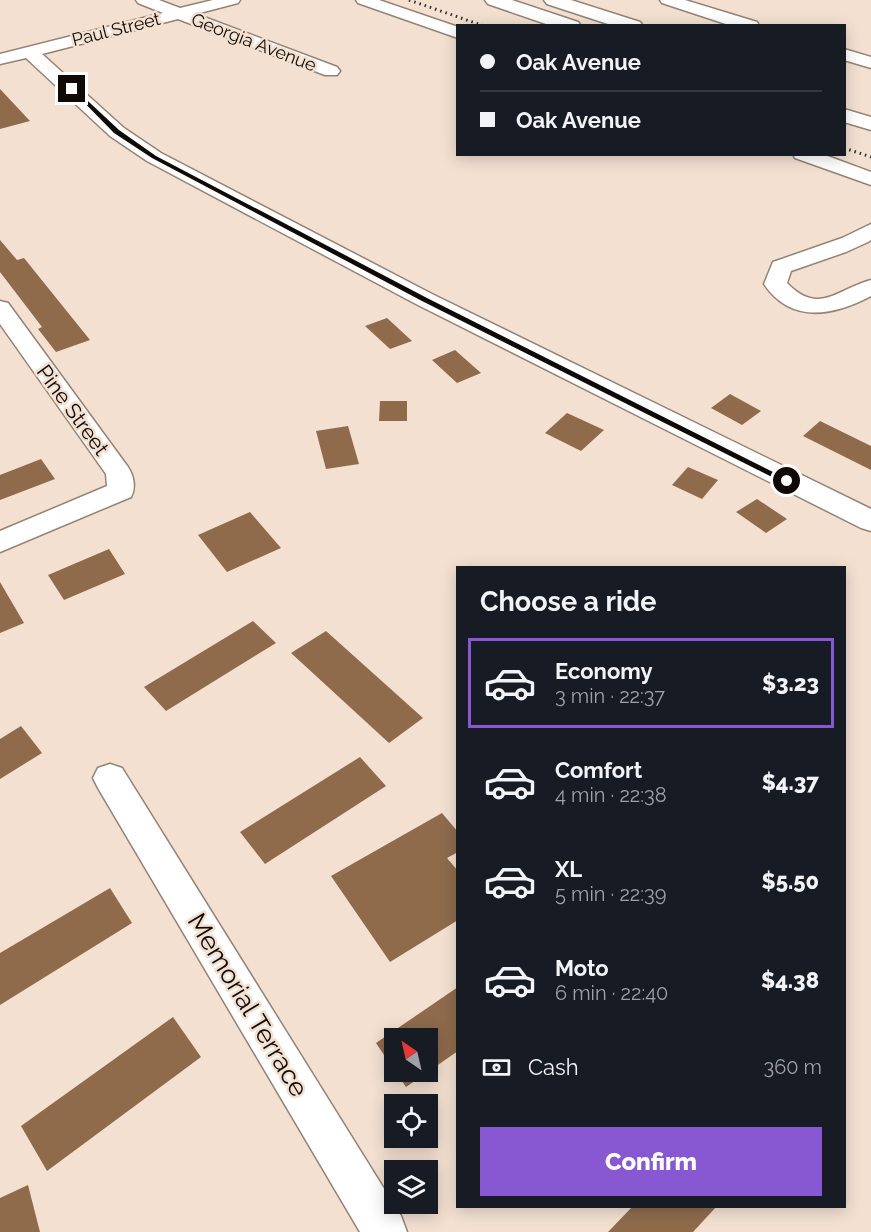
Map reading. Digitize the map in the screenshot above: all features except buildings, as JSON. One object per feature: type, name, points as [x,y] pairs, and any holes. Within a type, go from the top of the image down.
[{"type":"main road","points":[[494,0],[566,24]]},
{"type":"main road","points":[[553,0],[627,24]]},
{"type":"main road","points":[[846,116],[871,124]]},
{"type":"street","name":"Georgia Avenue","points":[[144,0],[331,71]]},
{"type":"street","name":"Paul Street","points":[[0,58],[232,0]]},
{"type":"street","points":[[364,0],[456,32]]},
{"type":"street","points":[[668,0],[713,6],[747,24]]},
{"type":"street","points":[[28,51],[117,132],[154,157],[424,300],[871,521]]},
{"type":"street","points":[[846,55],[871,63]]},
{"type":"street","points":[[808,156],[871,179]]},
{"type":"street","points":[[871,230],[846,246],[795,260],[781,267],[775,284],[796,303],[821,305],[849,300],[871,287]]},
{"type":"street","name":"Pine Street","points":[[0,308],[118,473],[121,490],[94,504],[0,542]]},
{"type":"street","name":"Memorial Terrace","points":[[110,778],[385,1232]]},
{"type":"railway","points":[[409,0],[478,24]]},
{"type":"railway","points":[[846,149],[871,157]]},
{"type":"route","points":[[72,89],[117,132],[154,157],[424,300],[787,481]]}]
